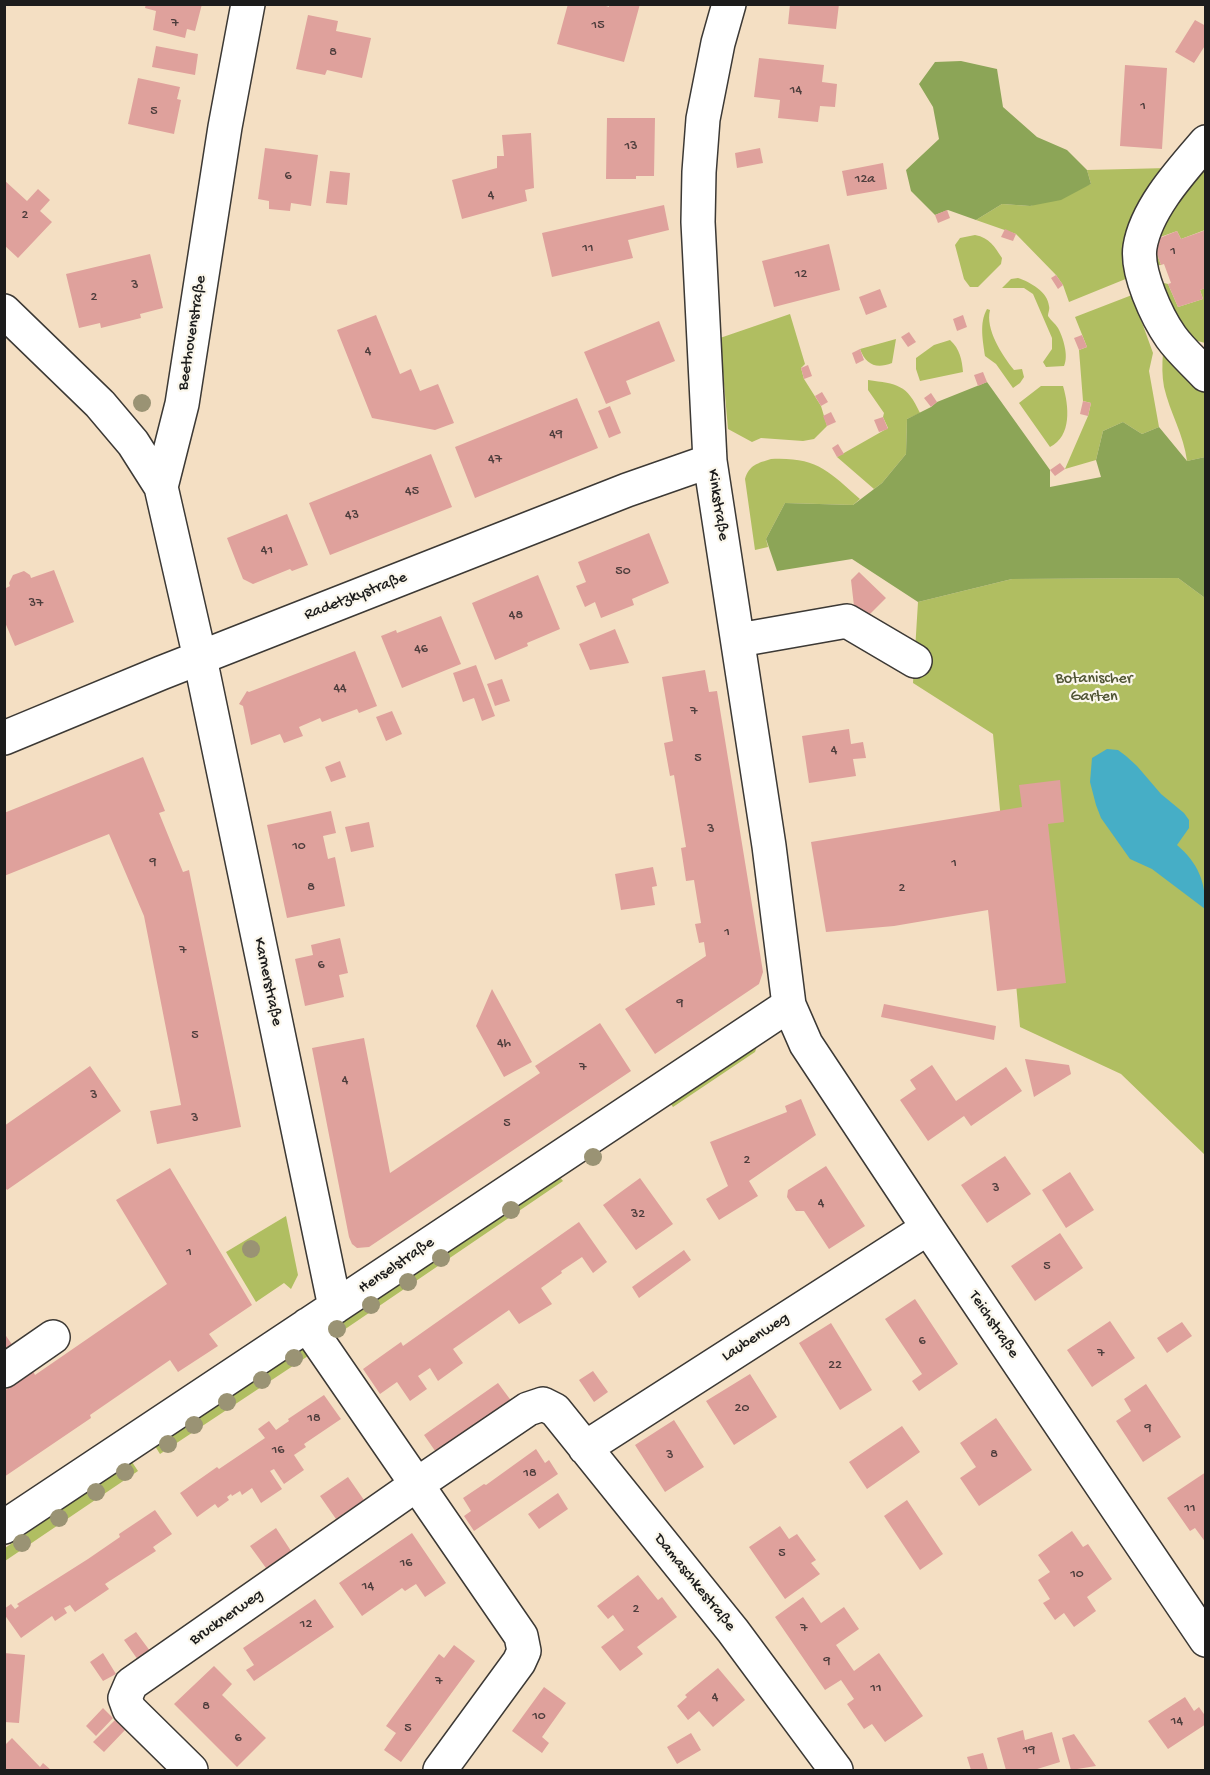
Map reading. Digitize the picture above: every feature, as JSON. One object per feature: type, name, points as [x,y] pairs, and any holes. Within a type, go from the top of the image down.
[{"type":"street","name":"Beethovenstraße","points":[[200,658],[161,487],[182,404],[225,127],[248,4]]},
{"type":"street","name":"Kinkstraße","points":[[729,4],[718,43],[703,119],[699,172],[698,222],[710,461],[769,846],[789,1005]]},
{"type":"street","points":[[1206,142],[1168,186],[1149,220],[1140,247],[1140,267],[1143,283],[1171,337],[1206,375]]},
{"type":"street","points":[[4,311],[100,404],[133,443],[161,487]]},
{"type":"street","name":"Radetzkystraße","points":[[4,738],[200,658],[627,490],[710,461]]},
{"type":"street","points":[[739,640],[847,621],[915,661]]},
{"type":"street","name":"Karnerstraße","points":[[200,658],[334,1307]]},
{"type":"street","name":"Teichstraße","points":[[789,1005],[806,1044],[1206,1640]]},
{"type":"street","name":"Henselstraße","points":[[4,1527],[789,1005]]},
{"type":"street","name":"Laubenweg","points":[[585,1448],[928,1228]]},
{"type":"street","points":[[307,1325],[521,1636],[524,1651],[519,1662],[440,1770]]},
{"type":"street","points":[[4,1371],[53,1337]]},
{"type":"street","name":"Damaschkestraße","points":[[416,1485],[528,1409],[543,1404],[555,1410],[733,1631],[836,1770]]},
{"type":"street","name":"Brucknerweg","points":[[192,1770],[129,1709],[125,1698],[131,1684],[416,1485]]},
{"type":"green space","points":[[961,61],[997,69],[1003,107],[1037,137],[1067,150],[1087,170],[1091,184],[1061,200],[1030,206],[1002,204],[976,220],[948,210],[935,215],[911,191],[906,170],[939,139],[933,107],[919,84],[935,62]]},
{"type":"green space","points":[[1205,163],[1205,230],[1181,239],[1177,231],[1152,240],[1161,265],[1152,266],[1149,238],[1158,231],[1182,190]]},
{"type":"green space","points":[[1168,168],[1133,276],[1069,302],[1063,285],[1056,275],[1016,234],[976,220],[1002,204],[1030,206],[1091,184],[1087,170]]},
{"type":"green space","points":[[975,235],[988,240],[1002,258],[1001,264],[978,287],[970,287],[964,279],[955,245],[960,238]]},
{"type":"green space","points":[[1018,278],[1038,288],[1048,301],[1048,316],[1058,328],[1065,347],[1064,366],[1046,367],[1043,362],[1052,349],[1052,338],[1033,294],[1024,288],[1002,288],[1011,279]]},
{"type":"green space","points":[[1164,283],[1168,284],[1178,307],[1203,299],[1200,290],[1205,288],[1205,343],[1187,338],[1157,290]]},
{"type":"green space","points":[[1132,295],[1153,353],[1149,371],[1159,427],[1142,434],[1123,422],[1103,431],[1096,460],[1065,469],[1088,416],[1091,403],[1083,401],[1079,350],[1087,347],[1075,317]]},
{"type":"green space","points":[[987,309],[990,310],[992,333],[1000,349],[1014,370],[1022,369],[1024,377],[1013,388],[996,364],[985,356],[982,326]]},
{"type":"green space","points":[[790,314],[805,364],[801,368],[804,379],[821,406],[827,426],[814,439],[803,441],[761,438],[752,442],[728,429],[720,338]]},
{"type":"green space","points":[[896,339],[892,363],[886,365],[872,364],[865,359],[860,349]]},
{"type":"green space","points":[[950,340],[960,355],[963,372],[920,381],[916,369],[916,358],[934,345]]},
{"type":"green space","points":[[1172,350],[1205,388],[1205,457],[1187,461],[1163,383],[1163,353]]},
{"type":"green space","points":[[868,380],[900,387],[910,396],[920,413],[907,419],[906,454],[882,483],[874,489],[837,457],[888,428],[883,417],[884,413],[868,390]]},
{"type":"green space","points":[[987,382],[1050,470],[1050,487],[1101,477],[1096,460],[1103,431],[1123,422],[1142,434],[1159,427],[1187,461],[1205,457],[1205,598],[1178,578],[1012,579],[918,602],[852,559],[777,571],[766,539],[785,503],[853,505],[882,483],[906,454],[907,419],[937,402]]},
{"type":"green space","points":[[1041,386],[1063,386],[1067,402],[1067,420],[1062,436],[1050,447],[1019,403]]},
{"type":"green space","points":[[771,459],[800,460],[811,463],[830,474],[860,499],[853,505],[785,503],[766,539],[768,547],[755,550],[745,479],[758,463]]},
{"type":"green space","name":"Botanischer Garten","points":[[1178,578],[1205,598],[1205,1155],[1121,1074],[1020,1027],[993,734],[913,683],[918,602],[1012,579]]},
{"type":"green space","points":[[758,1044],[755,1052],[673,1107],[668,1100]]},
{"type":"green space","points":[[558,1175],[563,1181],[335,1336],[330,1329]]},
{"type":"green space","points":[[286,1216],[298,1275],[291,1289],[284,1283],[256,1302],[226,1252]]},
{"type":"green space","points":[[305,1346],[311,1354],[160,1454],[155,1446]]},
{"type":"green space","points":[[132,1462],[138,1471],[5,1561],[5,1548]]},
{"type":"water","points":[[1107,749],[1118,750],[1126,756],[1189,820],[1189,828],[1177,845],[1190,859],[1199,874],[1204,890],[1205,909],[1152,869],[1130,859],[1101,818],[1090,782],[1092,758]]},
{"type":"building","points":[[146,4],[202,4],[195,31],[187,29],[185,38],[153,30],[156,11],[145,8]]},
{"type":"building","points":[[568,4],[600,4],[609,7],[609,4],[640,4],[624,62],[557,44]]},
{"type":"building","points":[[790,4],[839,4],[836,29],[788,24]]},
{"type":"building","points":[[308,15],[338,21],[336,31],[371,38],[362,78],[327,70],[325,75],[296,69]]},
{"type":"building","points":[[1195,20],[1206,26],[1206,44],[1194,63],[1175,52]]},
{"type":"building","points":[[156,46],[198,54],[195,75],[152,67]]},
{"type":"building","points":[[759,58],[824,65],[822,82],[837,84],[835,107],[820,106],[818,122],[778,118],[780,100],[754,97]]},
{"type":"building","points":[[1125,65],[1167,68],[1162,149],[1120,146]]},
{"type":"building","points":[[138,78],[180,87],[177,99],[181,100],[174,134],[128,124]]},
{"type":"building","points":[[607,118],[655,118],[654,176],[636,176],[636,179],[606,179]]},
{"type":"building","points":[[531,133],[534,188],[525,190],[527,201],[462,219],[452,180],[497,168],[497,156],[504,156],[502,135]]},
{"type":"building","points":[[265,148],[318,155],[311,206],[291,203],[290,211],[269,209],[269,201],[258,199]]},
{"type":"building","points":[[760,148],[763,163],[737,168],[735,153]]},
{"type":"building","points":[[883,163],[887,189],[847,196],[842,171]]},
{"type":"building","points":[[330,171],[350,173],[347,205],[326,203]]},
{"type":"building","points":[[4,180],[27,201],[38,189],[50,200],[40,211],[52,222],[18,258],[4,245]]},
{"type":"building","points":[[664,205],[669,230],[628,240],[633,258],[552,277],[542,233]]},
{"type":"building","points":[[947,210],[950,218],[938,223],[935,215]]},
{"type":"building","points":[[1005,229],[1016,234],[1013,241],[1001,237]]},
{"type":"building","points":[[1206,230],[1206,288],[1200,290],[1203,299],[1178,307],[1168,284],[1171,283],[1164,264],[1161,265],[1152,241],[1177,231],[1181,239]]},
{"type":"building","points":[[829,244],[840,290],[774,307],[762,261]]},
{"type":"building","points":[[150,254],[163,308],[140,314],[141,318],[101,328],[100,323],[79,328],[66,274]]},
{"type":"building","points":[[1056,275],[1063,285],[1058,289],[1051,278]]},
{"type":"building","points":[[880,289],[887,307],[866,315],[859,297]]},
{"type":"building","points":[[376,315],[400,374],[411,369],[420,391],[438,384],[454,423],[435,430],[372,418],[337,330]]},
{"type":"building","points":[[963,315],[967,327],[957,331],[953,319]]},
{"type":"building","points":[[659,321],[675,361],[626,381],[631,394],[606,404],[584,352]]},
{"type":"building","points":[[909,332],[916,342],[908,347],[901,337]]},
{"type":"building","points":[[1082,335],[1087,347],[1079,350],[1074,338]]},
{"type":"building","points":[[860,349],[864,360],[856,364],[852,353]]},
{"type":"building","points":[[808,365],[812,376],[804,379],[801,368]]},
{"type":"building","points":[[983,372],[987,382],[978,386],[974,375]]},
{"type":"building","points":[[822,392],[828,402],[821,406],[815,396]]},
{"type":"building","points":[[931,393],[937,402],[931,407],[924,398]]},
{"type":"building","points":[[577,398],[598,448],[475,498],[455,447]]},
{"type":"building","points":[[1083,401],[1091,403],[1088,416],[1080,414]]},
{"type":"building","points":[[610,406],[621,433],[609,438],[598,411]]},
{"type":"building","points":[[831,412],[836,422],[827,426],[823,416]]},
{"type":"building","points":[[883,417],[888,429],[879,432],[874,420]]},
{"type":"building","points":[[838,444],[844,454],[837,457],[832,448]]},
{"type":"building","points":[[431,454],[452,507],[330,555],[309,503]]},
{"type":"building","points":[[1060,463],[1065,469],[1055,476],[1050,470]]},
{"type":"building","points":[[287,514],[308,565],[292,571],[290,569],[253,584],[243,579],[227,538]]},
{"type":"building","points":[[649,533],[669,583],[632,599],[634,605],[601,618],[595,602],[585,607],[576,586],[586,582],[578,562]]},
{"type":"building","points":[[54,570],[74,622],[15,646],[4,620],[4,589],[10,586],[13,575],[24,571],[31,578]]},
{"type":"building","points":[[859,572],[886,598],[866,618],[854,606],[851,580]]},
{"type":"building","points":[[538,575],[560,629],[495,660],[472,603]]},
{"type":"building","points":[[441,616],[461,664],[402,688],[381,636],[396,630],[397,633]]},
{"type":"building","points":[[615,629],[629,663],[590,670],[579,644]]},
{"type":"building","points":[[355,651],[377,706],[359,713],[357,709],[322,722],[320,718],[299,727],[303,736],[284,743],[280,734],[251,745],[243,706],[239,704],[247,691]]},
{"type":"building","points":[[476,665],[495,716],[482,721],[474,698],[463,702],[453,673]]},
{"type":"building","points":[[705,670],[709,692],[717,691],[763,972],[759,984],[655,1054],[625,1009],[706,956],[704,942],[699,943],[695,924],[701,923],[694,880],[686,881],[681,848],[686,847],[674,775],[670,776],[664,743],[673,741],[662,677]]},
{"type":"building","points":[[502,679],[510,701],[495,706],[487,684]]},
{"type":"building","points":[[392,711],[402,734],[386,741],[376,717]]},
{"type":"building","points":[[849,729],[851,744],[863,742],[866,758],[853,759],[856,776],[809,783],[802,736]]},
{"type":"building","points":[[143,757],[165,811],[159,813],[183,872],[189,870],[241,1127],[157,1144],[150,1111],[181,1105],[144,916],[109,834],[4,876],[4,813]]},
{"type":"building","points":[[340,761],[346,777],[331,782],[325,767]]},
{"type":"building","points":[[1060,780],[1064,822],[1048,824],[1066,983],[997,991],[988,910],[894,926],[826,932],[811,842],[1022,807],[1019,785]]},
{"type":"building","points":[[331,811],[336,833],[323,836],[328,859],[335,857],[345,906],[287,918],[267,825]]},
{"type":"building","points":[[369,822],[374,847],[351,852],[345,827]]},
{"type":"building","points":[[653,867],[657,886],[652,887],[655,905],[621,910],[615,874]]},
{"type":"building","points":[[340,938],[348,973],[339,975],[344,997],[305,1006],[295,959],[313,955],[311,945]]},
{"type":"building","points":[[492,989],[532,1062],[504,1077],[476,1026]]},
{"type":"building","points":[[884,1004],[996,1026],[994,1040],[881,1017]]},
{"type":"building","points":[[600,1023],[631,1071],[369,1247],[357,1248],[352,1244],[312,1048],[364,1038],[390,1173],[540,1073],[535,1066]]},
{"type":"building","points":[[1025,1059],[1069,1065],[1071,1074],[1034,1097]]},
{"type":"building","points":[[932,1065],[956,1101],[1006,1067],[1022,1091],[971,1126],[964,1116],[928,1141],[900,1100],[916,1089],[910,1080]]},
{"type":"building","points":[[90,1066],[121,1111],[7,1190],[4,1186],[4,1126]]},
{"type":"building","points":[[801,1099],[816,1135],[749,1181],[758,1196],[719,1220],[706,1199],[728,1186],[710,1142],[787,1112],[785,1106]]},
{"type":"building","points":[[1005,1156],[1031,1194],[987,1223],[961,1185]]},
{"type":"building","points":[[826,1166],[865,1226],[829,1249],[804,1211],[796,1211],[787,1197],[788,1190]]},
{"type":"building","points":[[170,1168],[252,1305],[209,1334],[218,1346],[178,1372],[170,1360],[90,1415],[91,1418],[4,1477],[4,1391],[33,1371],[35,1375],[167,1284],[116,1200]]},
{"type":"building","points":[[1070,1172],[1094,1210],[1066,1228],[1042,1190]]},
{"type":"building","points":[[640,1178],[673,1224],[636,1250],[603,1205]]},
{"type":"building","points":[[579,1222],[607,1262],[593,1273],[582,1257],[561,1271],[562,1273],[541,1288],[552,1304],[519,1324],[509,1310],[453,1349],[463,1363],[438,1381],[430,1368],[418,1376],[427,1389],[410,1401],[397,1382],[380,1394],[363,1369],[401,1342],[403,1346]]},
{"type":"building","points":[[1060,1233],[1083,1268],[1035,1301],[1011,1266]]},
{"type":"building","points":[[684,1250],[691,1260],[639,1298],[632,1287]]},
{"type":"building","points":[[915,1299],[958,1364],[919,1391],[912,1381],[922,1374],[885,1319]]},
{"type":"building","points":[[1110,1321],[1135,1358],[1092,1387],[1067,1350]]},
{"type":"building","points":[[1182,1322],[1192,1336],[1167,1353],[1157,1338]]},
{"type":"building","points":[[831,1323],[872,1390],[840,1410],[799,1343]]},
{"type":"building","points":[[4,1333],[18,1353],[4,1362]]},
{"type":"building","points":[[593,1371],[608,1392],[594,1402],[579,1380]]},
{"type":"building","points":[[750,1374],[777,1417],[734,1445],[706,1401]]},
{"type":"building","points":[[498,1383],[515,1406],[438,1455],[424,1435]]},
{"type":"building","points":[[1146,1384],[1181,1437],[1143,1462],[1116,1421],[1131,1411],[1124,1399]]},
{"type":"building","points":[[324,1395],[341,1419],[304,1444],[306,1447],[294,1455],[304,1470],[284,1484],[274,1469],[270,1471],[282,1489],[261,1503],[252,1488],[242,1495],[240,1491],[232,1496],[231,1494],[227,1497],[229,1500],[218,1508],[215,1504],[197,1517],[180,1493],[265,1438],[258,1429],[269,1421],[276,1430],[289,1421],[288,1419]]},
{"type":"building","points":[[996,1418],[1032,1470],[979,1506],[960,1478],[976,1467],[960,1443]]},
{"type":"building","points":[[674,1420],[704,1467],[665,1492],[635,1445]]},
{"type":"building","points":[[902,1426],[920,1452],[867,1489],[849,1462]]},
{"type":"building","points":[[536,1449],[545,1463],[549,1460],[558,1474],[474,1531],[464,1516],[471,1511],[463,1498],[484,1484],[486,1485]]},
{"type":"building","points":[[1206,1472],[1206,1543],[1195,1528],[1190,1531],[1167,1498]]},
{"type":"building","points":[[348,1477],[364,1500],[336,1519],[320,1496]]},
{"type":"building","points":[[558,1493],[568,1509],[539,1529],[528,1514]]},
{"type":"building","points":[[907,1500],[943,1554],[920,1570],[884,1516]]},
{"type":"building","points":[[155,1510],[172,1534],[153,1547],[156,1551],[105,1584],[109,1589],[75,1612],[70,1605],[64,1608],[67,1613],[55,1621],[52,1616],[21,1638],[4,1614],[4,1609],[11,1604],[15,1609],[19,1606],[17,1604],[88,1559],[120,1537],[119,1534]]},
{"type":"building","points":[[780,1526],[789,1539],[797,1534],[816,1560],[811,1563],[820,1574],[785,1599],[749,1547]]},
{"type":"building","points":[[276,1528],[291,1551],[266,1568],[250,1546]]},
{"type":"building","points":[[1072,1531],[1083,1547],[1088,1544],[1112,1579],[1087,1597],[1096,1611],[1074,1627],[1064,1613],[1055,1620],[1043,1603],[1050,1599],[1038,1580],[1050,1572],[1038,1555]]},
{"type":"building","points":[[412,1533],[446,1583],[425,1597],[416,1584],[405,1591],[402,1588],[362,1616],[339,1583]]},
{"type":"building","points":[[638,1575],[658,1600],[662,1597],[677,1617],[637,1647],[643,1654],[620,1671],[601,1647],[624,1630],[613,1615],[608,1619],[597,1606]]},
{"type":"building","points":[[803,1597],[821,1623],[844,1607],[859,1629],[836,1645],[854,1671],[879,1653],[923,1716],[885,1742],[872,1724],[864,1729],[847,1704],[854,1699],[841,1680],[825,1690],[775,1617]]},
{"type":"building","points":[[315,1599],[334,1627],[254,1681],[246,1670],[254,1665],[243,1648]]},
{"type":"building","points":[[136,1632],[150,1651],[138,1660],[124,1640]]},
{"type":"building","points":[[454,1645],[475,1661],[401,1762],[384,1750],[396,1733],[386,1726],[439,1654],[444,1658]]},
{"type":"building","points":[[4,1653],[25,1655],[19,1723],[4,1722]]},
{"type":"building","points":[[103,1653],[116,1674],[103,1681],[90,1662]]},
{"type":"building","points":[[214,1666],[232,1684],[222,1695],[266,1738],[237,1767],[174,1704]]},
{"type":"building","points":[[718,1668],[745,1700],[713,1727],[699,1711],[688,1720],[677,1706],[687,1697],[685,1695]]},
{"type":"building","points":[[544,1687],[566,1703],[542,1737],[549,1743],[542,1753],[512,1731]]},
{"type":"building","points":[[1185,1697],[1194,1711],[1199,1707],[1206,1717],[1206,1724],[1168,1749],[1148,1721]]},
{"type":"building","points":[[103,1708],[113,1718],[96,1736],[86,1726]]},
{"type":"building","points":[[115,1720],[125,1730],[104,1752],[93,1742]]},
{"type":"building","points":[[1023,1730],[1025,1740],[1052,1732],[1060,1762],[1034,1770],[1006,1770],[997,1738]]},
{"type":"building","points":[[691,1733],[701,1750],[677,1764],[667,1747]]},
{"type":"building","points":[[1074,1734],[1096,1766],[1071,1770],[1062,1738]]},
{"type":"building","points":[[12,1738],[40,1767],[43,1763],[51,1770],[4,1770],[4,1746]]},
{"type":"building","points":[[983,1753],[988,1770],[971,1770],[967,1757]]}]
